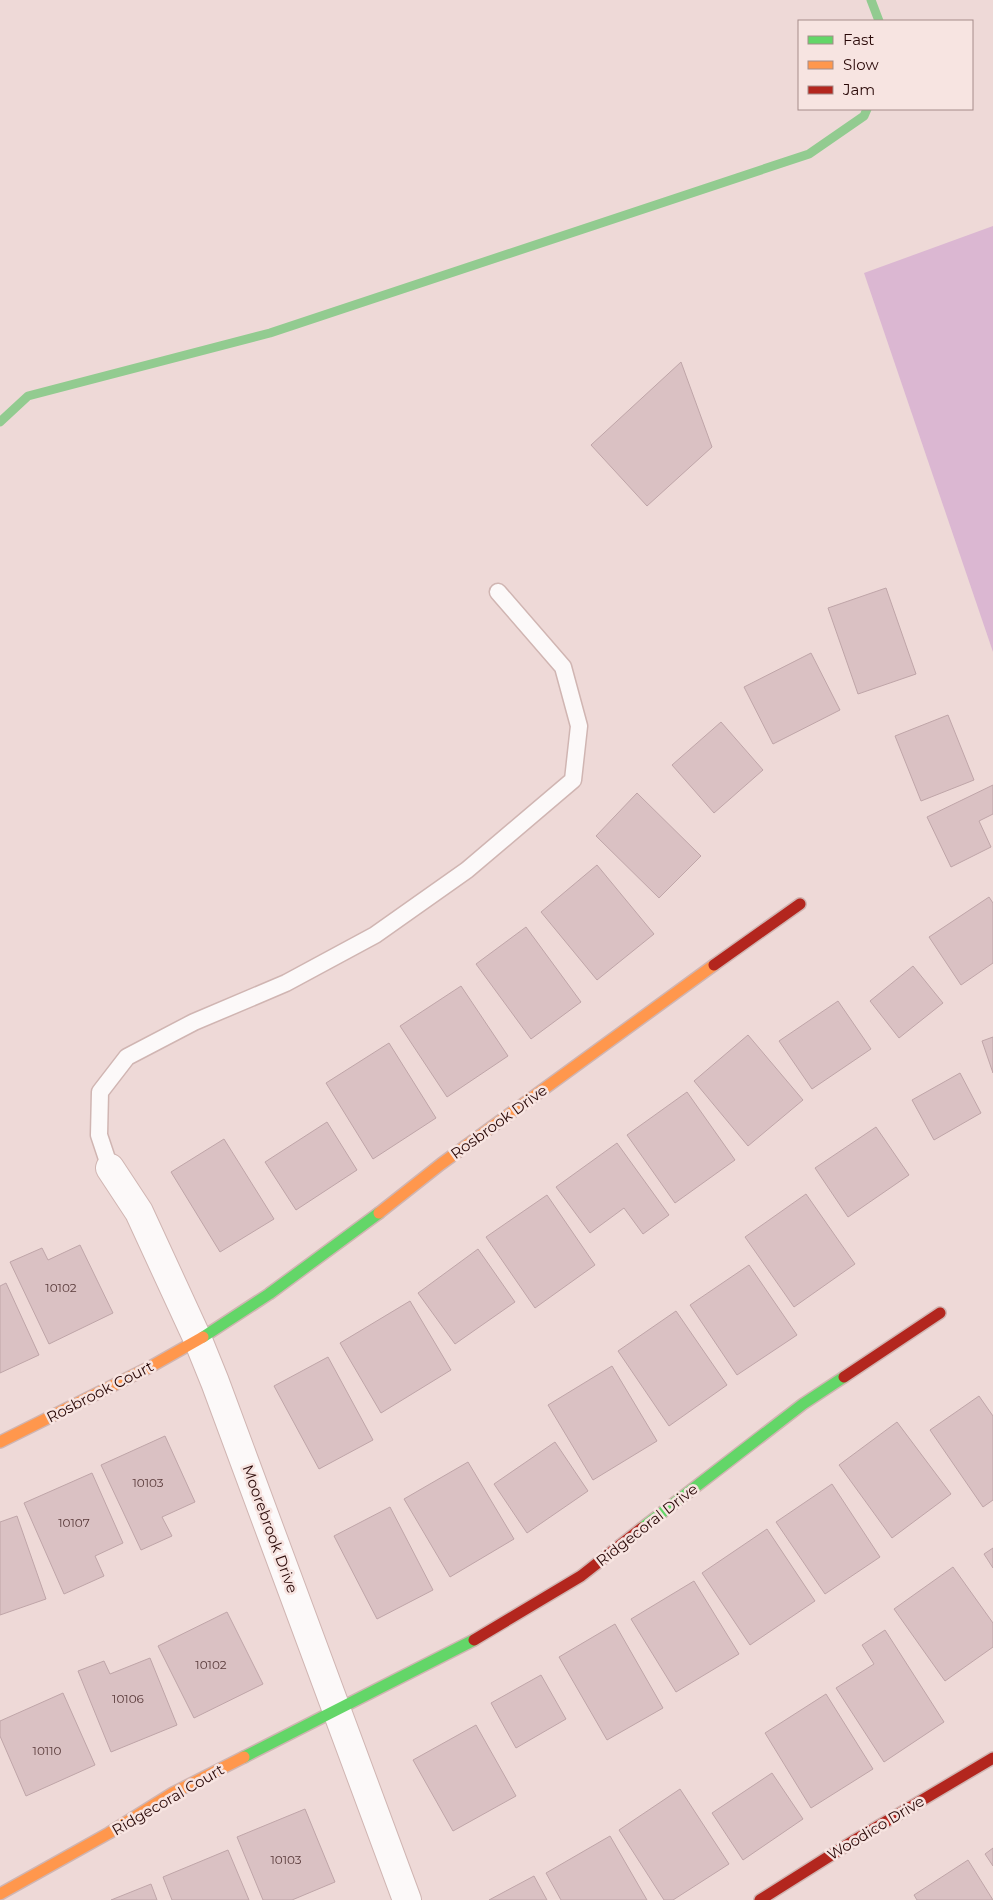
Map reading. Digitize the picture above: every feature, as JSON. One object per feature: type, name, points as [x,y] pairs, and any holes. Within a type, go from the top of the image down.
[{"type":"street","name":"Rosbrook Drive","points":[[198,1340],[277,1288],[623,1030],[800,904]]},
{"type":"street","name":"Moorebrook Drive","points":[[110,1168],[139,1212],[198,1340],[407,1900]]},
{"type":"street","name":"Ridgecoral Drive","points":[[337,1709],[474,1640],[581,1576],[803,1404],[940,1313]]},
{"type":"street","name":"Rosbrook Court","points":[[0,1442],[150,1367],[198,1340]]},
{"type":"street","name":"Ridgecoral Court","points":[[0,1894],[109,1833],[173,1793],[337,1709]]},
{"type":"street","name":"Woodico Drive","points":[[760,1900],[855,1840],[993,1758]]},
{"type":"lane","points":[[110,1168],[99,1136],[100,1092],[127,1056],[194,1022],[286,983],[375,934],[467,870],[573,780],[580,726],[562,667],[498,592]]},
{"type":"shaded area","points":[[993,226],[993,652],[864,273]]},
{"type":"building","points":[[681,362],[712,447],[647,506],[591,445]]},
{"type":"building","points":[[886,588],[916,674],[858,694],[828,608]]},
{"type":"building","points":[[811,653],[840,710],[773,744],[744,687]]},
{"type":"building","points":[[948,715],[974,780],[921,801],[895,736]]},
{"type":"building","points":[[721,722],[763,770],[714,813],[672,765]]},
{"type":"building","points":[[993,785],[993,814],[979,821],[991,847],[951,867],[927,817]]},
{"type":"building","points":[[637,793],[701,856],[659,898],[596,836]]},
{"type":"building","points":[[597,865],[654,934],[597,980],[541,912]]},
{"type":"building","points":[[989,897],[993,903],[993,963],[961,985],[929,937]]},
{"type":"building","points":[[526,927],[581,1002],[531,1039],[476,964]]},
{"type":"building","points":[[913,966],[943,1003],[899,1038],[870,1001]]},
{"type":"building","points":[[461,986],[508,1056],[447,1097],[400,1026]]},
{"type":"building","points":[[838,1001],[871,1049],[812,1089],[779,1041]]},
{"type":"building","points":[[748,1035],[803,1100],[748,1146],[694,1081]]},
{"type":"building","points":[[993,1037],[993,1073],[982,1041]]},
{"type":"building","points":[[389,1043],[436,1118],[373,1159],[326,1083]]},
{"type":"building","points":[[960,1073],[981,1113],[934,1140],[912,1100]]},
{"type":"building","points":[[687,1092],[735,1160],[675,1203],[627,1135]]},
{"type":"building","points":[[327,1122],[357,1170],[296,1210],[265,1162]]},
{"type":"building","points":[[876,1127],[909,1175],[848,1217],[815,1168]]},
{"type":"building","points":[[224,1139],[274,1219],[220,1252],[171,1172]]},
{"type":"building","points":[[617,1143],[669,1215],[643,1234],[624,1208],[590,1233],[556,1187]]},
{"type":"building","points":[[806,1194],[855,1264],[794,1307],[745,1237]]},
{"type":"building","points":[[547,1195],[595,1265],[535,1308],[486,1237]]},
{"type":"building","points":[[80,1245],[113,1313],[49,1344],[10,1262],[42,1248],[48,1260]]},
{"type":"building","points":[[478,1249],[515,1302],[455,1344],[418,1293]]},
{"type":"building","points":[[749,1265],[797,1335],[737,1375],[690,1305]]},
{"type":"building","points":[[6,1283],[39,1355],[0,1373],[0,1286]]},
{"type":"building","points":[[410,1301],[451,1370],[381,1413],[340,1343]]},
{"type":"building","points":[[676,1311],[727,1385],[669,1426],[618,1351]]},
{"type":"building","points":[[328,1357],[373,1440],[319,1469],[274,1386]]},
{"type":"building","points":[[612,1366],[657,1441],[593,1480],[548,1405]]},
{"type":"building","points":[[979,1396],[993,1416],[993,1500],[983,1507],[930,1430]]},
{"type":"building","points":[[897,1422],[951,1494],[892,1538],[839,1465]]},
{"type":"building","points":[[165,1436],[195,1502],[162,1517],[172,1536],[141,1550],[101,1465]]},
{"type":"building","points":[[555,1442],[588,1491],[527,1533],[494,1484]]},
{"type":"building","points":[[468,1462],[514,1539],[450,1577],[404,1499]]},
{"type":"building","points":[[92,1473],[123,1543],[95,1556],[104,1576],[64,1594],[24,1503]]},
{"type":"building","points":[[832,1484],[880,1557],[825,1594],[776,1522]]},
{"type":"building","points":[[390,1507],[433,1590],[377,1619],[334,1536]]},
{"type":"building","points":[[17,1516],[46,1599],[0,1615],[0,1522]]},
{"type":"building","points":[[767,1529],[815,1601],[750,1645],[702,1573]]},
{"type":"building","points":[[993,1548],[993,1568],[984,1554]]},
{"type":"building","points":[[953,1567],[993,1623],[993,1647],[945,1681],[894,1609]]},
{"type":"building","points":[[694,1581],[739,1654],[676,1692],[631,1619]]},
{"type":"building","points":[[227,1612],[263,1684],[194,1718],[158,1646]]},
{"type":"building","points":[[615,1624],[663,1708],[607,1740],[559,1657]]},
{"type":"building","points":[[885,1630],[944,1722],[884,1762],[836,1688],[874,1664],[862,1645]]},
{"type":"building","points":[[150,1658],[177,1725],[111,1752],[78,1671],[104,1661],[110,1674]]},
{"type":"building","points":[[541,1675],[566,1719],[516,1748],[491,1703]]},
{"type":"building","points":[[63,1693],[95,1765],[26,1796],[0,1736],[0,1721]]},
{"type":"building","points":[[826,1694],[873,1769],[811,1808],[765,1733]]},
{"type":"building","points":[[476,1725],[516,1796],[453,1831],[413,1760]]},
{"type":"building","points":[[772,1773],[803,1819],[743,1860],[712,1813]]},
{"type":"building","points":[[680,1789],[729,1864],[673,1900],[664,1900],[619,1830]]},
{"type":"building","points":[[305,1809],[335,1882],[292,1900],[263,1900],[237,1837]]},
{"type":"building","points":[[610,1836],[647,1900],[561,1900],[546,1873]]},
{"type":"building","points":[[993,1848],[993,1866],[985,1854]]},
{"type":"building","points":[[228,1850],[249,1900],[172,1900],[163,1877]]},
{"type":"building","points":[[968,1860],[993,1900],[917,1900],[914,1895]]},
{"type":"building","points":[[534,1876],[547,1900],[489,1900]]},
{"type":"building","points":[[151,1884],[157,1900],[111,1900]]},
{"type":"waterway","points":[[871,0],[879,20]]},
{"type":"waterway","points":[[0,422],[28,396],[270,333],[809,154],[864,116],[867,110]]},
{"type":"traffic: fast","points":[[203,1337],[269,1294],[379,1213]]},
{"type":"traffic: fast","points":[[642,1528],[803,1404],[844,1377]]},
{"type":"traffic: fast","points":[[244,1757],[474,1640]]},
{"type":"traffic: slow","points":[[379,1213],[441,1164],[714,965]]},
{"type":"traffic: slow","points":[[0,1442],[150,1367],[203,1337]]},
{"type":"traffic: slow","points":[[0,1894],[109,1833],[173,1793],[244,1757]]},
{"type":"traffic: jam","points":[[714,965],[800,904]]},
{"type":"traffic: jam","points":[[844,1377],[940,1313]]},
{"type":"traffic: jam","points":[[474,1640],[581,1576],[642,1528]]},
{"type":"traffic: jam","points":[[760,1900],[855,1840],[993,1758]]}]
